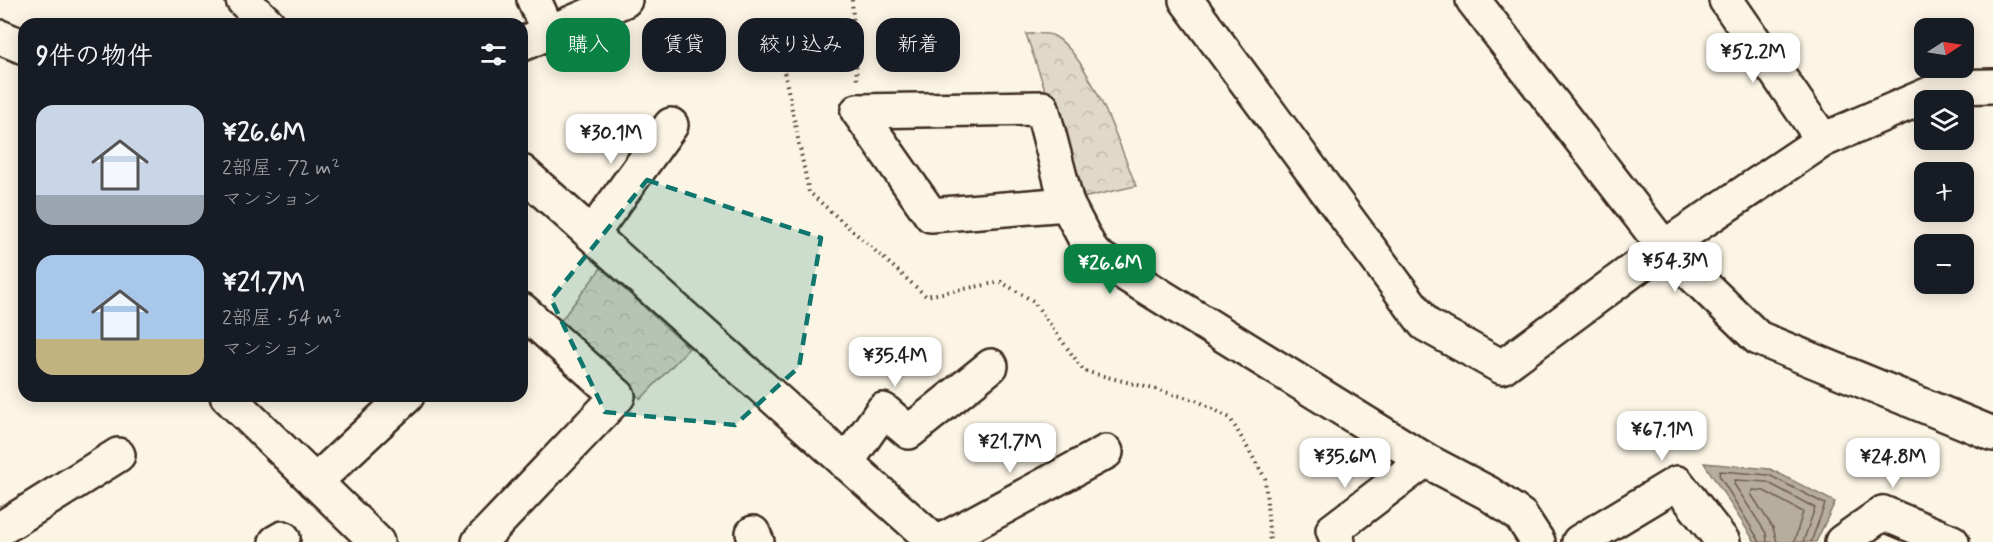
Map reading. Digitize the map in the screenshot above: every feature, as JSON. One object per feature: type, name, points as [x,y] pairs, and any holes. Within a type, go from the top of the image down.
[{"type":"street","points":[[243,0],[262,18]]},
{"type":"street","points":[[534,0],[536,38],[625,0]]},
{"type":"street","points":[[1186,0],[1425,324],[1502,367],[1664,247],[1823,140],[1946,87],[1993,86]]},
{"type":"street","points":[[1473,0],[1664,247],[1758,338],[1993,434]]},
{"type":"street","points":[[1726,0],[1823,140]]},
{"type":"street","points":[[0,37],[18,44]]},
{"type":"street","points":[[858,111],[1042,108],[1067,204],[1093,254],[1425,460],[1488,493],[1521,516],[1538,542]]},
{"type":"street","points":[[858,111],[931,215],[1067,204]]},
{"type":"street","points":[[592,234],[671,125]]},
{"type":"street","points":[[528,177],[937,542],[1106,452]]},
{"type":"street","points":[[479,542],[618,396],[528,315]]},
{"type":"street","points":[[846,463],[883,410],[909,432],[991,366]]},
{"type":"street","points":[[233,402],[377,542]]},
{"type":"street","points":[[315,482],[401,402]]},
{"type":"street","points":[[0,529],[118,455]]},
{"type":"street","points":[[1338,542],[1334,530],[1425,460]]},
{"type":"street","points":[[1579,542],[1677,483],[1723,542]]},
{"type":"street","points":[[1851,539],[1883,513],[1952,542]]},
{"type":"path","points":[[852,0],[858,111]]},
{"type":"path","points":[[784,72],[809,192],[926,296],[1001,282],[1033,301],[1084,371],[1196,400],[1230,418],[1265,478],[1270,542]]},
{"type":"highlighted area","points":[[647,180],[821,238],[799,367],[735,425],[605,412],[551,299]]},
{"type":"green space","points":[[1026,34],[1054,36],[1067,46],[1079,62],[1113,127],[1136,186],[1082,198]]},
{"type":"green space","points":[[601,268],[689,348],[641,399],[559,323]]},
{"type":"water","points":[[1704,463],[1770,469],[1835,502],[1816,542],[1755,542]]}]
